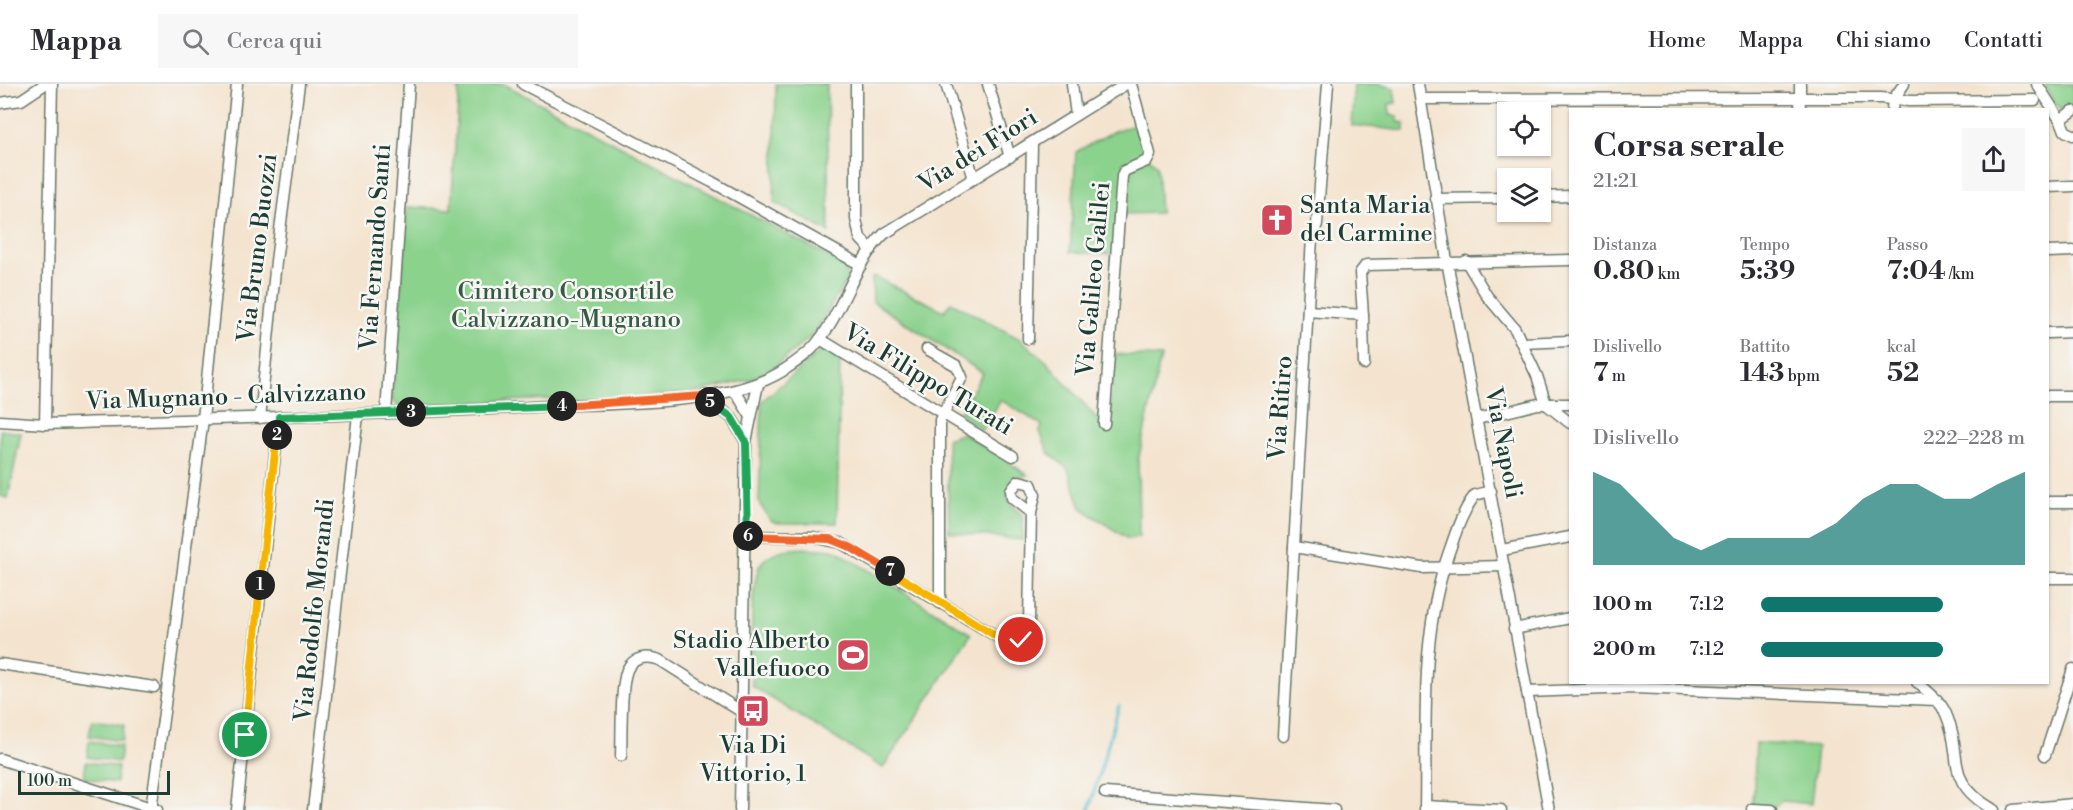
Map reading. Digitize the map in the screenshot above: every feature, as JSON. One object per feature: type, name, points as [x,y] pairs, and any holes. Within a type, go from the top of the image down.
[{"type":"street","points":[[0,103],[21,100],[45,84]]},
{"type":"street","points":[[45,424],[52,84]]},
{"type":"street","points":[[0,759],[153,809],[204,419],[237,84]]},
{"type":"street","name":"Via Bruno Buozzi","points":[[260,418],[276,261],[299,84]]},
{"type":"street","name":"Via Fernando Santi","points":[[386,413],[409,84]]},
{"type":"street","points":[[523,84],[712,182],[861,265]]},
{"type":"street","points":[[856,84],[856,219],[860,238],[871,250]]},
{"type":"street","points":[[946,84],[974,179]]},
{"type":"street","points":[[988,84],[1010,157]]},
{"type":"street","points":[[1072,84],[1076,115]]},
{"type":"street","name":"Via dei Fiori","points":[[861,265],[871,250],[895,226],[1128,84]]},
{"type":"street","name":"Via Galileo Galilei","points":[[1104,424],[1122,176],[1124,171],[1147,161],[1150,154],[1128,84]]},
{"type":"street","name":"Via Ritiro","points":[[1283,736],[1312,238],[1317,224],[1328,84]]},
{"type":"street","name":"Via Napoli","points":[[1418,84],[1447,261],[1549,810]]},
{"type":"street","points":[[1800,84],[1800,104]]},
{"type":"street","points":[[1893,105],[1904,84]]},
{"type":"street","points":[[2037,84],[2065,131],[2073,135]]},
{"type":"street","points":[[1684,98],[1684,108]]},
{"type":"street","points":[[1421,99],[1684,98],[1800,104],[1893,105],[2035,100]]},
{"type":"street","points":[[2062,123],[2064,117],[2073,111]]},
{"type":"street","points":[[1028,339],[1032,143]]},
{"type":"street","points":[[2049,187],[2073,186]]},
{"type":"street","points":[[1551,197],[1569,196]]},
{"type":"street","points":[[1436,199],[1497,198]]},
{"type":"street","points":[[2049,252],[2073,251]]},
{"type":"street","points":[[1364,364],[1360,273],[1363,266],[1447,261],[1569,260]]},
{"type":"street","points":[[1466,261],[1487,296],[1508,318],[1522,342],[1546,404],[1569,422]]},
{"type":"street","name":"Via Mugnano - Calvizzano","points":[[0,421],[45,424],[358,415],[703,396],[735,392],[758,384],[783,371],[820,339],[861,265]]},
{"type":"street","points":[[1308,311],[1363,315]]},
{"type":"street","points":[[2049,333],[2073,332]]},
{"type":"street","name":"Via Filippo Turati","points":[[820,339],[1013,456]]},
{"type":"street","points":[[1522,342],[1569,341]]},
{"type":"street","points":[[927,349],[957,366],[962,372],[962,380],[942,414],[940,425],[940,603]]},
{"type":"street","points":[[740,810],[746,442],[758,384]]},
{"type":"street","points":[[735,392],[750,415]]},
{"type":"street","points":[[731,417],[735,392]]},
{"type":"street","points":[[703,396],[731,417],[746,442]]},
{"type":"street","points":[[2049,396],[2073,396]]},
{"type":"street","points":[[1477,418],[1546,404],[1569,404]]},
{"type":"street","name":"Via Rodolfo Morandi","points":[[313,810],[358,415]]},
{"type":"street","points":[[237,810],[279,417]]},
{"type":"street","points":[[1491,491],[1475,495],[1459,521],[1443,569],[1429,633],[1425,808],[1501,810]]},
{"type":"street","points":[[2049,502],[2073,502]]},
{"type":"street","points":[[746,536],[833,540],[850,547],[1001,639],[1016,641],[1025,636],[1029,622],[1031,513]]},
{"type":"street","points":[[1502,550],[1569,537]]},
{"type":"street","points":[[1294,547],[1422,568],[1504,566]]},
{"type":"street","points":[[2049,578],[2073,578]]},
{"type":"street","points":[[1514,629],[1569,618]]},
{"type":"street","points":[[621,756],[626,675],[632,663],[646,656],[660,660],[742,712]]},
{"type":"street","points":[[0,664],[154,687]]},
{"type":"street","points":[[2045,755],[2073,669]]},
{"type":"street","points":[[1919,684],[1937,699],[1949,722],[1959,779],[1967,790],[1994,810]]},
{"type":"street","points":[[1527,692],[1709,686],[1937,699]]},
{"type":"street","points":[[1105,793],[1334,810]]},
{"type":"street","points":[[2013,810],[2073,804]]},
{"type":"street","points":[[1752,809],[1772,810]]},
{"type":"green space","name":"Cimitero Consortile Calvizzano-Mugnano","points":[[438,84],[504,84],[843,264],[848,278],[814,334],[769,371],[749,380],[693,393],[573,401],[573,398],[398,406],[392,400],[407,207],[451,209],[459,88]]},
{"type":"green space","points":[[776,84],[827,84],[829,232],[774,202]]},
{"type":"green space","points":[[1354,84],[1378,84],[1394,88],[1396,103],[1389,104],[1390,115],[1397,116],[1398,122],[1405,123],[1405,131],[1351,125]]},
{"type":"green space","points":[[2044,84],[2073,84],[2073,108],[2063,110],[2054,103]]},
{"type":"green space","points":[[1132,126],[1150,149],[1149,158],[1157,165],[1160,213],[1119,214],[1116,254],[1070,252],[1076,152],[1116,130]]},
{"type":"green space","points":[[875,277],[944,311],[951,302],[1020,339],[1047,362],[1108,431],[1114,354],[1161,357],[1138,461],[1139,537],[1128,539],[1081,508],[1068,469],[1049,453],[1040,432],[1042,425],[1001,400],[982,430],[959,413],[983,373],[873,302],[872,278]]},
{"type":"green space","points":[[823,349],[840,356],[837,523],[777,523],[770,520],[759,503],[762,401]]},
{"type":"green space","points":[[0,430],[21,433],[8,498],[0,496]]},
{"type":"green space","points":[[963,433],[1028,475],[1012,480],[1008,491],[1011,504],[1023,516],[1023,540],[949,532],[947,439]]},
{"type":"green space","name":"Stadio Alberto Vallefuoco","points":[[805,548],[836,550],[971,634],[883,768],[752,686],[752,621],[758,571],[762,562],[772,554]]},
{"type":"green space","points":[[92,720],[124,725],[122,741],[89,736]]},
{"type":"green space","points":[[89,741],[121,746],[119,762],[87,757]]},
{"type":"green space","points":[[1756,743],[1817,747],[1811,804],[1782,801],[1774,807],[1753,805]]},
{"type":"green space","points":[[86,762],[118,767],[116,783],[84,778]]},
{"type":"waterway","points":[[1089,810],[1119,706]]},
{"type":"place","name":"Santa Maria del Carmine","points":[[1277,220]]},
{"type":"place","name":"Stadio Alberto Vallefuoco","points":[[853,655]]},
{"type":"place","name":"Via Di Vittorio, 1","points":[[753,711]]},
{"type":"route","points":[[245,735],[279,417],[484,410],[703,396],[731,417],[746,442],[746,536],[813,537],[841,543],[1001,639],[1021,640]]}]
